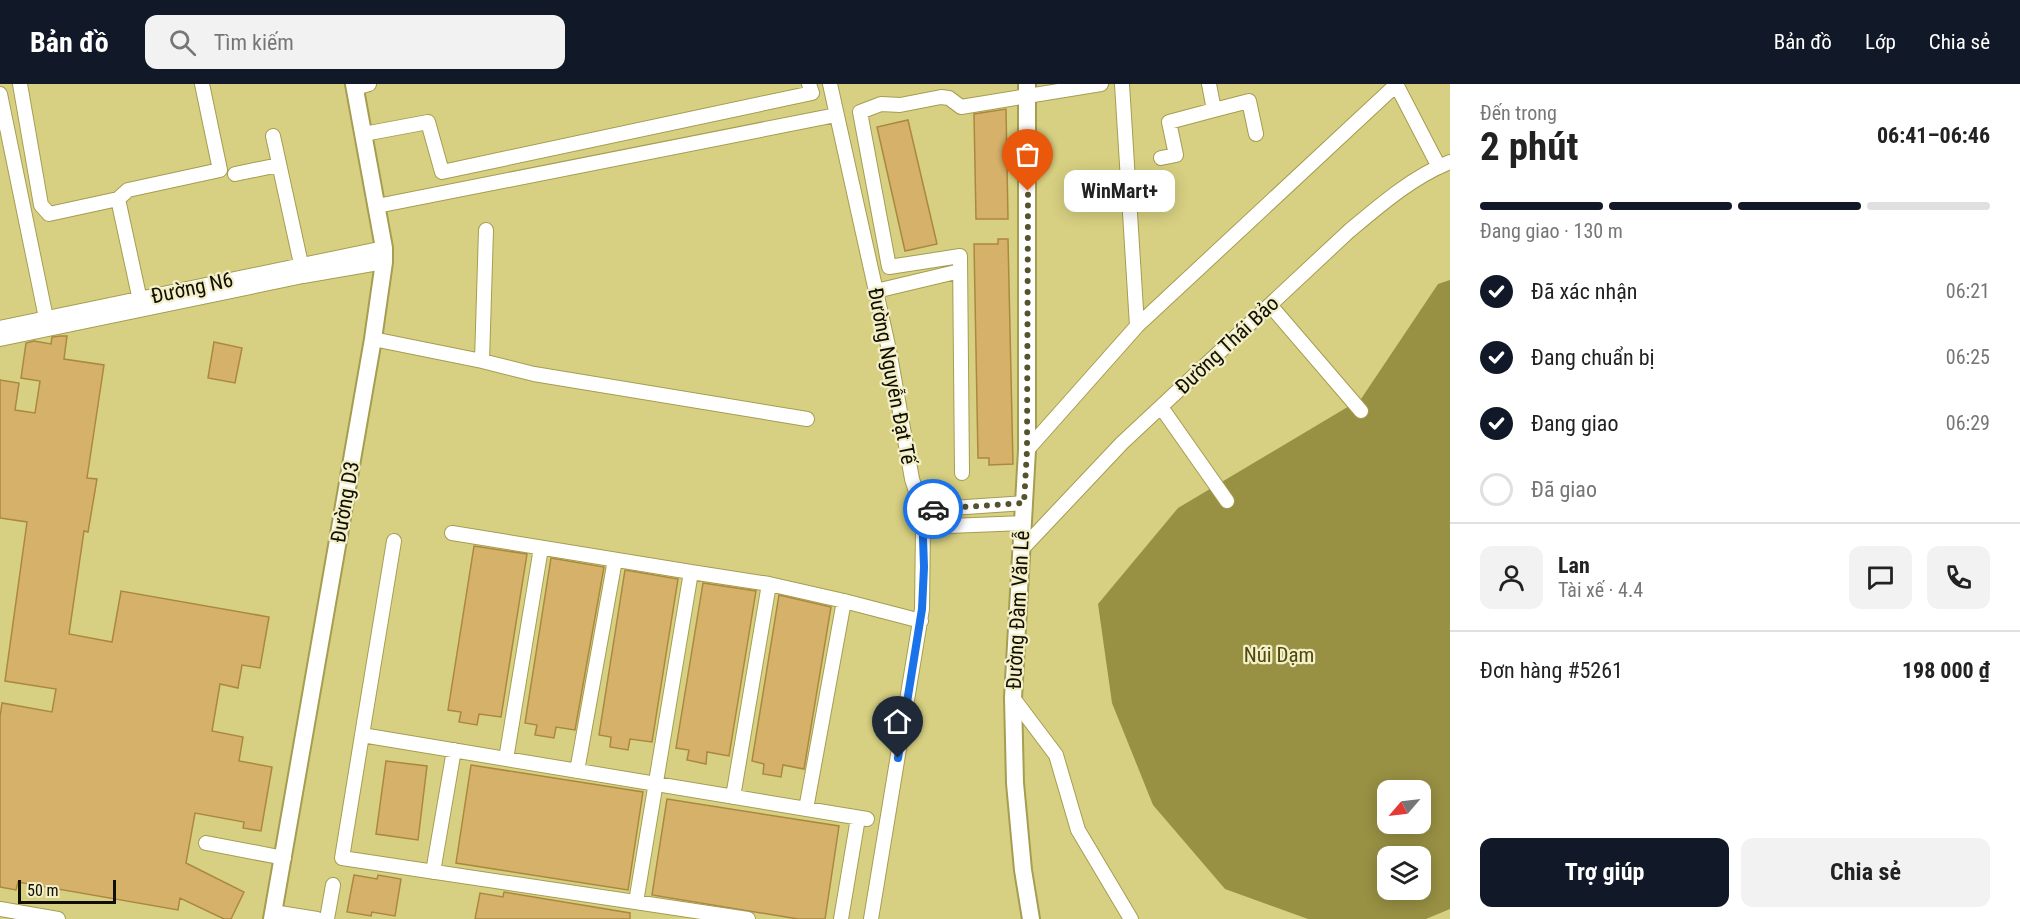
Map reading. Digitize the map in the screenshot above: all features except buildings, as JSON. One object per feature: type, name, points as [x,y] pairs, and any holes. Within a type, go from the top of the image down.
[{"type":"main road","name":"Đường D3","points":[[273,916],[373,339],[384,255],[364,134],[360,85]]},
{"type":"main road","name":"Đường Đàm Văn Lễ","points":[[1028,91],[1027,450],[1013,698],[1015,783],[1023,870],[1031,919]]},
{"type":"street","points":[[20,84],[41,206],[49,214],[118,199],[128,190],[220,170],[202,84]]},
{"type":"street","points":[[364,134],[428,122],[442,172],[812,93],[809,84]]},
{"type":"street","name":"Đường Nguyễn Đạt Tế","points":[[830,84],[876,291],[912,479],[922,510],[923,527],[924,567],[921,621],[872,919]]},
{"type":"street","points":[[962,473],[960,256],[889,267],[860,112],[881,104],[899,111],[945,97],[961,107],[1028,91],[1101,84]]},
{"type":"street","points":[[1122,84],[1137,326]]},
{"type":"street","points":[[1209,84],[1214,110]]},
{"type":"street","points":[[1027,450],[1137,326],[1396,85],[1446,167]]},
{"type":"street","points":[[0,94],[46,318]]},
{"type":"street","points":[[1161,158],[1176,155],[1169,122],[1248,101],[1256,134]]},
{"type":"street","points":[[377,206],[836,115]]},
{"type":"street","points":[[273,136],[302,270]]},
{"type":"street","points":[[235,174],[279,165]]},
{"type":"street","points":[[0,169],[14,166]]},
{"type":"street","name":"Đường Thái Bảo","points":[[1022,549],[1122,443],[1356,225],[1386,201],[1446,167]]},
{"type":"street","points":[[118,199],[141,304]]},
{"type":"street","points":[[482,361],[486,230]]},
{"type":"street","name":"Đường N6","points":[[0,339],[141,304],[384,255]]},
{"type":"street","points":[[876,291],[960,271]]},
{"type":"street","name":"Đường N6","points":[[0,328],[46,318],[141,304]]},
{"type":"street","points":[[1270,305],[1361,411]]},
{"type":"street","points":[[373,339],[534,374],[807,419]]},
{"type":"street","points":[[1161,407],[1227,501]]},
{"type":"street","points":[[922,510],[1024,503]]},
{"type":"street","points":[[923,527],[1023,523]]},
{"type":"street","points":[[452,533],[769,584],[921,621]]},
{"type":"street","points":[[394,542],[342,858],[748,919]]},
{"type":"street","points":[[507,759],[541,548]]},
{"type":"street","points":[[577,771],[615,560]]},
{"type":"street","points":[[636,902],[691,572]]},
{"type":"street","points":[[733,797],[769,584]]},
{"type":"street","points":[[806,809],[844,601]]},
{"type":"street","points":[[1013,698],[1056,755],[1078,830],[1131,919]]},
{"type":"street","points":[[362,735],[863,818],[841,919]]},
{"type":"street","points":[[433,872],[454,750]]},
{"type":"street","points":[[206,843],[284,858]]},
{"type":"street","points":[[327,919],[333,885]]},
{"type":"street","points":[[0,909],[58,919]]},
{"type":"street","points":[[273,916],[317,919]]},
{"type":"green space","name":"Núi Dạm","points":[[1450,280],[1450,909],[1426,919],[1308,919],[1225,889],[1153,805],[1112,703],[1098,604],[1178,508],[1361,399],[1438,284]]},
{"type":"way so far","points":[[933,509],[1024,503],[1027,450],[1028,191]]},
{"type":"place","name":"WinMart+","points":[[1028,191]]},
{"type":"route","points":[[898,758],[922,609],[924,567],[922,510],[933,509]]}]
